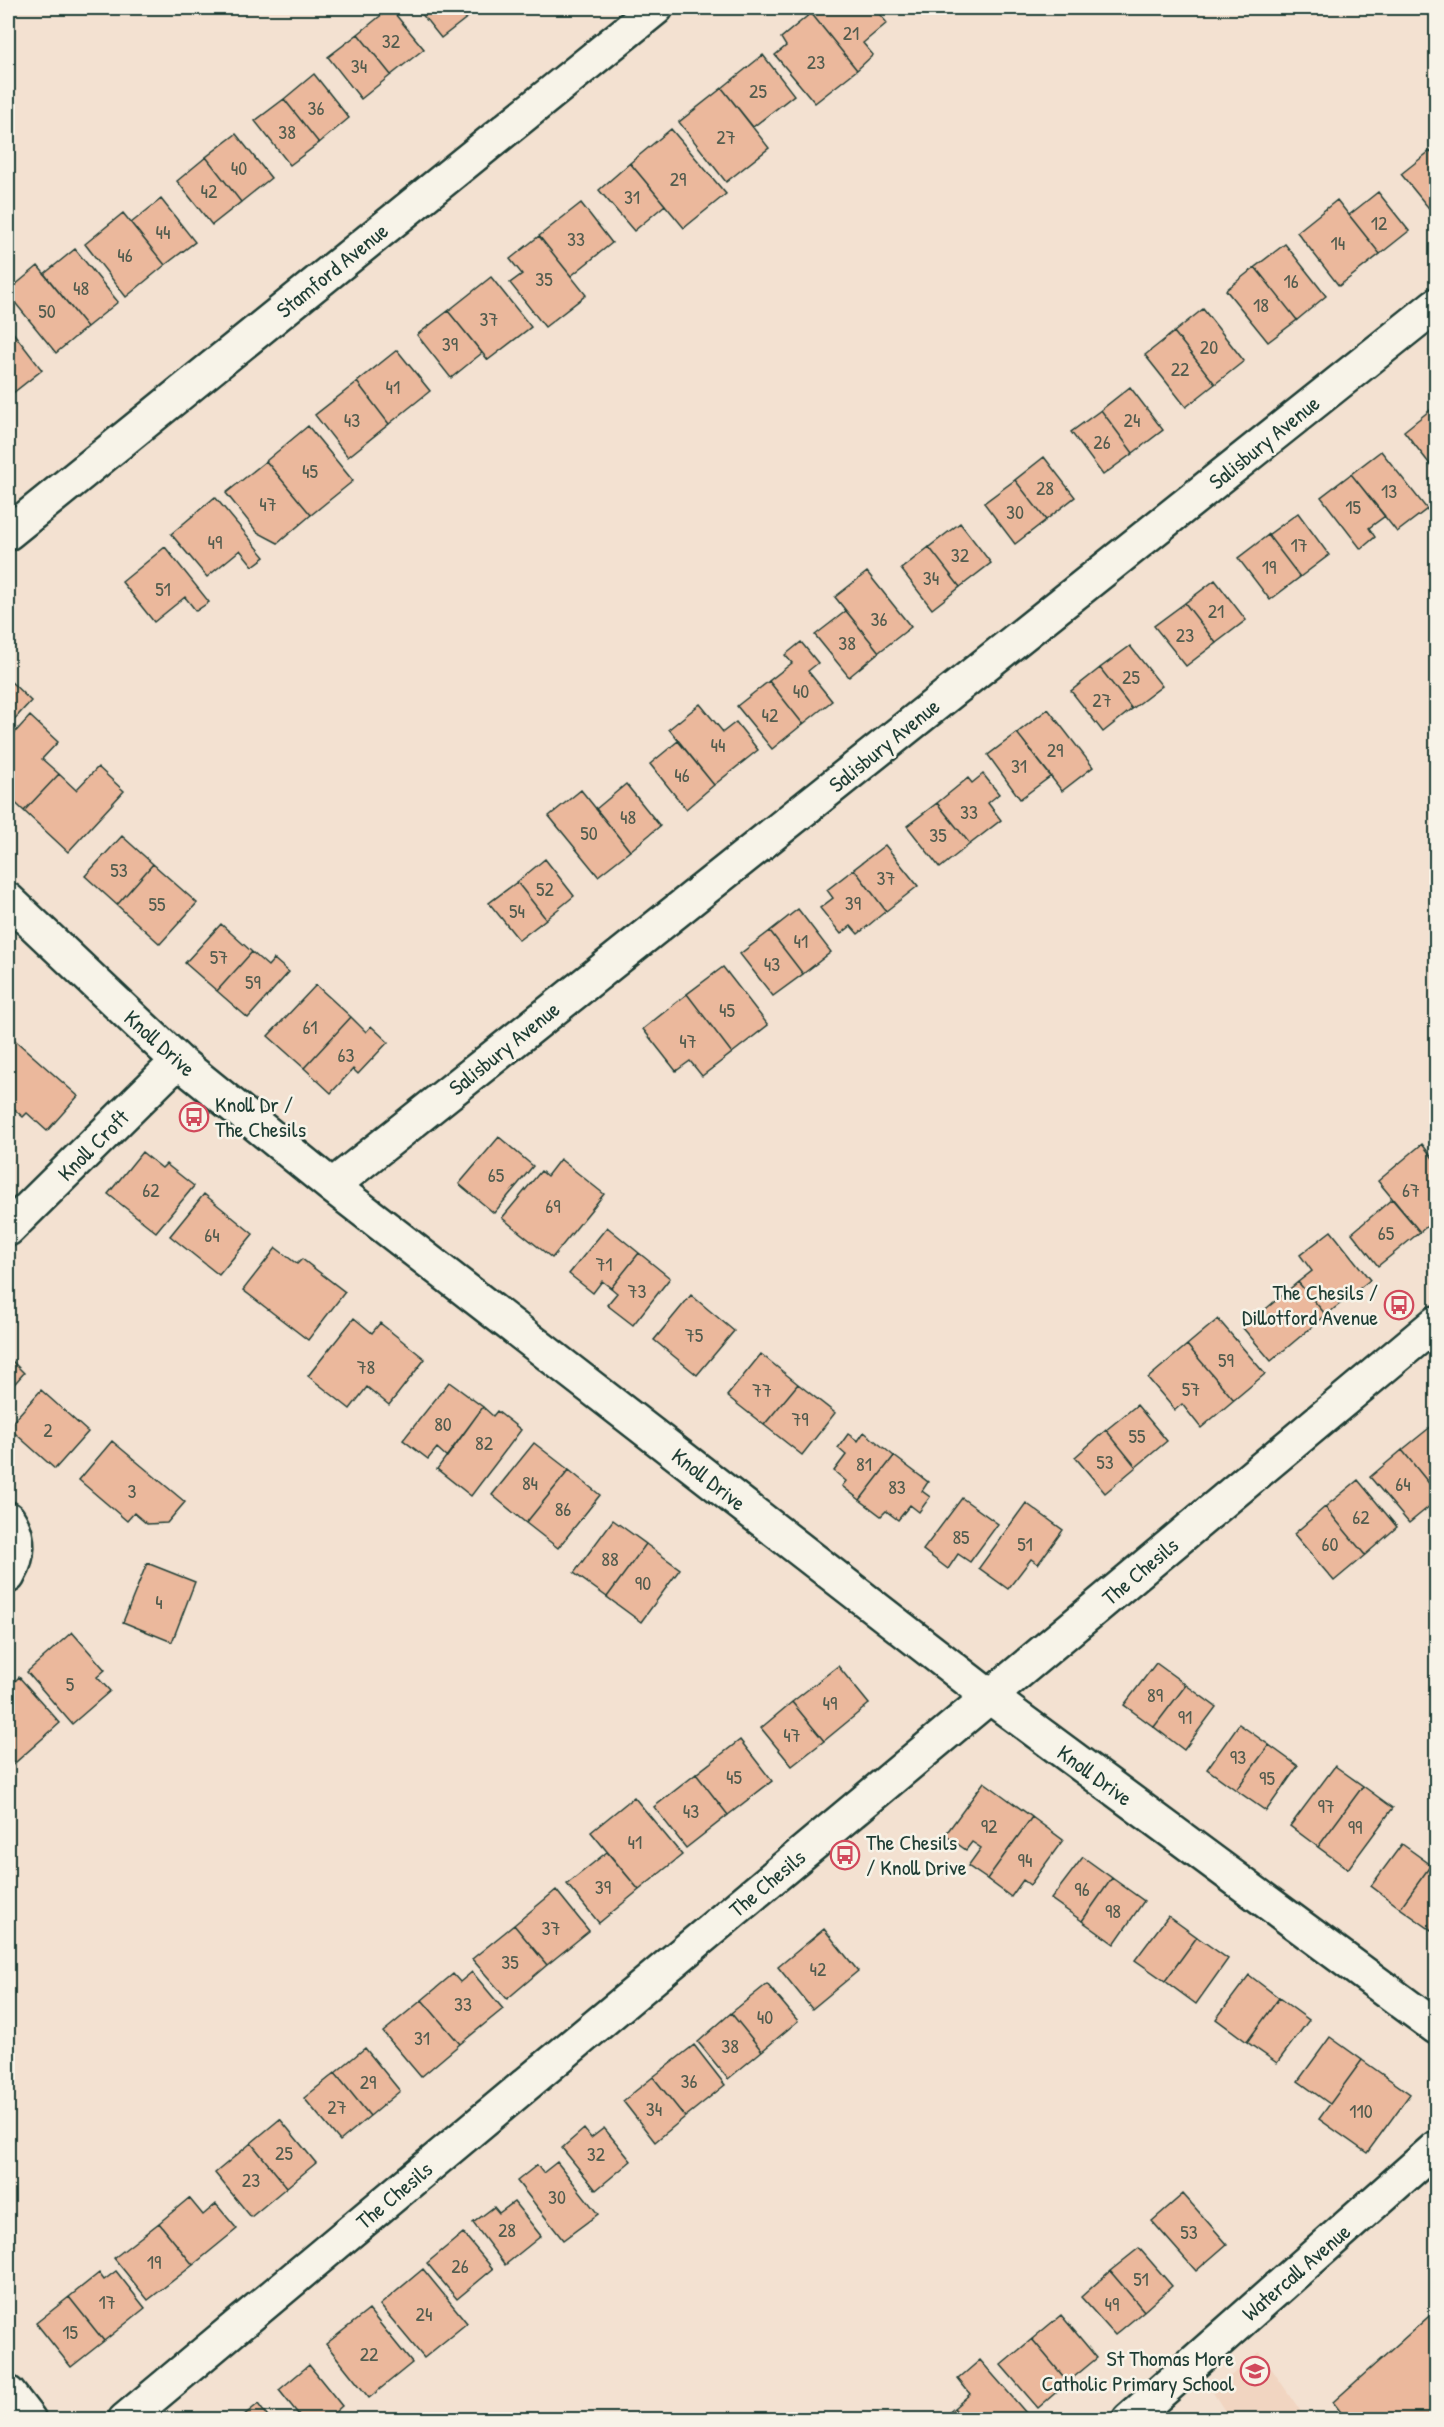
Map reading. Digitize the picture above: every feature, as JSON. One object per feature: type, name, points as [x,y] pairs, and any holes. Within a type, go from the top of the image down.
[{"type":"street","name":"Stamford Avenue","points":[[8,532],[656,8]]},
{"type":"street","name":"Salisbury Avenue","points":[[332,1186],[1437,305]]},
{"type":"street","name":"Knoll Drive","points":[[8,900],[178,1061],[332,1186],[990,1697],[1437,2027]]},
{"type":"street","name":"Knoll Croft","points":[[8,1229],[178,1061]]},
{"type":"street","name":"The Chesils","points":[[125,2420],[1437,1323]]},
{"type":"street","points":[[8,1519],[15,1530],[17,1546],[15,1561],[8,1576]]},
{"type":"street","name":"Watercall Avenue","points":[[1129,2420],[1437,2148]]},
{"type":"street","points":[[8,2393],[30,2420]]},
{"type":"shaded area","name":"St Thomas More Catholic Primary School","points":[[1260,2352],[1306,2419],[1230,2419],[1212,2391]]},
{"type":"building","points":[[390,8],[424,49],[391,75],[358,34]]},
{"type":"building","points":[[417,8],[468,8],[473,13],[441,38]]},
{"type":"building","points":[[818,8],[874,8],[887,23],[863,43],[873,55],[857,70],[811,13]]},
{"type":"building","points":[[811,13],[857,70],[815,103],[775,55],[786,46],[781,38]]},
{"type":"building","points":[[358,34],[391,75],[361,99],[328,57]]},
{"type":"building","points":[[763,55],[794,95],[753,127],[722,88]]},
{"type":"building","points":[[314,74],[349,118],[319,143],[284,99]]},
{"type":"building","points":[[722,88],[769,148],[726,182],[679,122]]},
{"type":"building","points":[[284,99],[319,143],[290,165],[255,121]]},
{"type":"building","points":[[671,129],[726,194],[684,228],[630,163]]},
{"type":"building","points":[[236,134],[271,178],[241,202],[206,157]]},
{"type":"building","points":[[1430,151],[1436,159],[1436,209],[1432,212],[1401,174]]},
{"type":"building","points":[[206,157],[241,202],[212,225],[177,181]]},
{"type":"building","points":[[630,163],[665,205],[634,231],[599,190]]},
{"type":"building","points":[[1378,192],[1409,231],[1380,254],[1349,215]]},
{"type":"building","points":[[161,199],[195,242],[165,265],[131,223]]},
{"type":"building","points":[[1337,200],[1380,254],[1339,286],[1297,232]]},
{"type":"building","points":[[581,203],[612,243],[571,276],[539,236]]},
{"type":"building","points":[[123,213],[165,265],[126,297],[85,244]]},
{"type":"building","points":[[539,236],[586,295],[545,327],[510,283],[522,274],[510,259]]},
{"type":"building","points":[[1285,244],[1326,296],[1297,320],[1255,267]]},
{"type":"building","points":[[75,249],[118,302],[87,327],[44,274]]},
{"type":"building","points":[[38,266],[87,327],[56,353],[8,294],[8,291]]},
{"type":"building","points":[[1255,267],[1297,320],[1268,342],[1226,290]]},
{"type":"building","points":[[491,277],[531,327],[488,360],[448,311]]},
{"type":"building","points":[[1203,309],[1244,361],[1215,384],[1174,332]]},
{"type":"building","points":[[448,311],[482,353],[451,378],[417,335]]},
{"type":"building","points":[[8,326],[42,370],[13,393],[8,387]]},
{"type":"building","points":[[1174,332],[1215,384],[1186,407],[1145,355]]},
{"type":"building","points":[[397,350],[430,391],[389,424],[357,382]]},
{"type":"building","points":[[357,382],[389,424],[348,457],[315,415]]},
{"type":"building","points":[[1130,387],[1163,430],[1133,453],[1101,410]]},
{"type":"building","points":[[1434,407],[1436,410],[1436,472],[1404,431]]},
{"type":"building","points":[[1101,410],[1133,453],[1103,475],[1071,432]]},
{"type":"building","points":[[308,426],[353,481],[311,515],[266,461]]},
{"type":"building","points":[[1381,451],[1427,509],[1397,532],[1351,474]]},
{"type":"building","points":[[1044,457],[1075,497],[1046,520],[1015,480]]},
{"type":"building","points":[[266,461],[311,515],[278,543],[257,532],[226,493]]},
{"type":"building","points":[[1351,474],[1385,516],[1369,528],[1375,537],[1361,549],[1321,497]]},
{"type":"building","points":[[1015,480],[1046,520],[1015,544],[984,503]]},
{"type":"building","points":[[215,497],[265,557],[253,566],[240,550],[207,577],[171,534]]},
{"type":"building","points":[[1298,513],[1329,555],[1300,577],[1268,535]]},
{"type":"building","points":[[960,523],[991,563],[960,587],[929,547]]},
{"type":"building","points":[[1268,535],[1300,577],[1270,600],[1238,558]]},
{"type":"building","points":[[165,547],[209,602],[196,611],[185,597],[154,622],[122,582]]},
{"type":"building","points":[[929,547],[960,587],[932,609],[901,569]]},
{"type":"building","points":[[867,572],[911,627],[879,652],[835,597]]},
{"type":"building","points":[[1215,580],[1246,620],[1216,643],[1185,603]]},
{"type":"building","points":[[1185,603],[1216,643],[1186,666],[1154,626]]},
{"type":"building","points":[[846,611],[879,652],[849,677],[815,635]]},
{"type":"building","points":[[801,642],[818,663],[808,671],[832,701],[803,724],[769,681],[792,663],[785,655]]},
{"type":"building","points":[[1130,646],[1162,686],[1132,709],[1100,668]]},
{"type":"building","points":[[1100,668],[1132,709],[1103,732],[1071,691]]},
{"type":"building","points":[[8,679],[31,701],[8,726]]},
{"type":"building","points":[[769,681],[803,724],[772,749],[737,706]]},
{"type":"building","points":[[700,704],[723,732],[736,722],[758,750],[714,785],[669,729]]},
{"type":"building","points":[[1048,709],[1093,767],[1062,791],[1017,733]]},
{"type":"building","points":[[30,716],[58,742],[42,759],[59,774],[24,811],[8,796],[8,740]]},
{"type":"building","points":[[1017,733],[1051,776],[1020,799],[988,755]]},
{"type":"building","points":[[678,741],[714,785],[686,809],[650,764]]},
{"type":"building","points":[[98,767],[124,791],[68,852],[24,811],[59,774],[76,790]]},
{"type":"building","points":[[983,774],[999,794],[988,803],[1001,820],[970,844],[937,803],[968,778],[972,783]]},
{"type":"building","points":[[626,784],[660,826],[630,851],[596,809]]},
{"type":"building","points":[[581,790],[630,851],[598,876],[549,816]]},
{"type":"building","points":[[937,803],[970,844],[940,868],[907,826]]},
{"type":"building","points":[[122,836],[153,864],[117,905],[85,876]]},
{"type":"building","points":[[885,845],[918,886],[886,911],[854,869]]},
{"type":"building","points":[[545,859],[574,896],[546,919],[517,882]]},
{"type":"building","points":[[153,864],[197,903],[160,944],[117,905]]},
{"type":"building","points":[[854,869],[886,911],[858,934],[851,926],[841,934],[820,908],[833,898],[827,890]]},
{"type":"building","points":[[517,882],[546,919],[519,940],[489,903]]},
{"type":"building","points":[[798,909],[831,952],[803,974],[770,931]]},
{"type":"building","points":[[221,924],[252,952],[217,991],[185,963]]},
{"type":"building","points":[[770,931],[803,974],[773,996],[740,954]]},
{"type":"building","points":[[252,952],[268,966],[274,959],[289,972],[248,1018],[217,991]]},
{"type":"building","points":[[723,967],[768,1025],[732,1053],[687,994]]},
{"type":"building","points":[[316,985],[351,1017],[304,1068],[268,1036]]},
{"type":"building","points":[[687,994],[732,1053],[702,1076],[690,1061],[676,1071],[643,1029]]},
{"type":"building","points":[[351,1017],[366,1032],[371,1026],[388,1042],[358,1074],[353,1069],[331,1093],[304,1068]]},
{"type":"building","points":[[8,1034],[78,1096],[47,1131],[27,1113],[23,1117],[8,1104]]},
{"type":"building","points":[[499,1137],[533,1166],[494,1213],[459,1184]]},
{"type":"building","points":[[1422,1144],[1436,1162],[1436,1219],[1420,1232],[1378,1181]]},
{"type":"building","points":[[142,1152],[162,1168],[166,1164],[194,1186],[156,1232],[108,1194]]},
{"type":"building","points":[[560,1159],[604,1194],[552,1258],[502,1218],[541,1171],[547,1176]]},
{"type":"building","points":[[204,1194],[253,1234],[219,1275],[170,1236]]},
{"type":"building","points":[[1392,1199],[1420,1232],[1378,1266],[1352,1233]]},
{"type":"building","points":[[607,1227],[639,1253],[611,1288],[602,1281],[593,1293],[569,1274]]},
{"type":"building","points":[[1331,1231],[1370,1280],[1326,1315],[1298,1282],[1312,1271],[1300,1255]]},
{"type":"building","points":[[276,1248],[297,1264],[302,1259],[345,1292],[308,1340],[243,1290]]},
{"type":"building","points":[[639,1253],[670,1278],[633,1325],[607,1305],[617,1293],[611,1288]]},
{"type":"building","points":[[1298,1282],[1326,1315],[1271,1361],[1243,1328]]},
{"type":"building","points":[[691,1295],[734,1331],[697,1375],[654,1340]]},
{"type":"building","points":[[354,1318],[372,1333],[380,1323],[425,1359],[389,1405],[367,1387],[350,1409],[308,1376]]},
{"type":"building","points":[[1218,1319],[1265,1374],[1234,1400],[1187,1345]]},
{"type":"building","points":[[1187,1345],[1234,1400],[1201,1428],[1182,1404],[1175,1410],[1148,1378]]},
{"type":"building","points":[[761,1354],[798,1384],[764,1425],[727,1396]]},
{"type":"building","points":[[8,1357],[24,1373],[8,1391]]},
{"type":"building","points":[[449,1382],[483,1407],[447,1457],[437,1448],[428,1459],[403,1440]]},
{"type":"building","points":[[798,1384],[835,1413],[802,1455],[764,1425]]},
{"type":"building","points":[[41,1390],[88,1432],[55,1469],[8,1427]]},
{"type":"building","points":[[1137,1405],[1167,1441],[1136,1467],[1106,1430]]},
{"type":"building","points":[[483,1407],[493,1416],[497,1411],[521,1430],[471,1496],[437,1469]]},
{"type":"building","points":[[1433,1425],[1436,1430],[1436,1492],[1402,1450]]},
{"type":"building","points":[[1106,1430],[1136,1467],[1105,1493],[1075,1457]]},
{"type":"building","points":[[864,1432],[894,1456],[860,1500],[842,1486],[846,1481],[834,1471],[846,1455],[838,1448],[848,1434],[858,1441]]},
{"type":"building","points":[[112,1441],[185,1502],[167,1523],[147,1524],[134,1513],[127,1521],[79,1480]]},
{"type":"building","points":[[534,1443],[569,1470],[526,1523],[492,1495]]},
{"type":"building","points":[[1402,1450],[1436,1492],[1436,1501],[1409,1523],[1370,1477]]},
{"type":"building","points":[[894,1456],[928,1482],[922,1491],[930,1497],[919,1512],[910,1505],[898,1520],[886,1511],[881,1516],[860,1500]]},
{"type":"building","points":[[569,1470],[600,1495],[558,1548],[526,1523]]},
{"type":"building","points":[[1358,1480],[1397,1527],[1365,1555],[1325,1507]]},
{"type":"building","points":[[962,1498],[998,1524],[970,1562],[958,1554],[948,1569],[923,1550]]},
{"type":"building","points":[[1026,1503],[1063,1530],[1038,1564],[1031,1559],[1008,1589],[979,1568]]},
{"type":"building","points":[[1325,1507],[1365,1555],[1334,1581],[1294,1534]]},
{"type":"building","points":[[613,1520],[646,1544],[607,1597],[574,1573]]},
{"type":"building","points":[[646,1544],[680,1569],[641,1622],[607,1597]]},
{"type":"building","points":[[147,1563],[195,1582],[172,1642],[123,1622]]},
{"type":"building","points":[[72,1632],[105,1670],[97,1677],[110,1691],[72,1724],[27,1672]]},
{"type":"building","points":[[1156,1663],[1186,1685],[1154,1727],[1124,1705]]},
{"type":"building","points":[[838,1666],[869,1704],[824,1741],[792,1702]]},
{"type":"building","points":[[19,1677],[60,1723],[8,1769],[8,1688]]},
{"type":"building","points":[[1186,1685],[1216,1707],[1184,1750],[1154,1727]]},
{"type":"building","points":[[792,1702],[824,1741],[792,1766],[761,1728]]},
{"type":"building","points":[[1239,1724],[1269,1745],[1236,1790],[1207,1769]]},
{"type":"building","points":[[740,1740],[772,1781],[728,1815],[696,1774]]},
{"type":"building","points":[[1269,1745],[1298,1766],[1266,1811],[1236,1790]]},
{"type":"building","points":[[1335,1766],[1363,1786],[1318,1847],[1290,1826]]},
{"type":"building","points":[[696,1774],[728,1815],[686,1848],[654,1807]]},
{"type":"building","points":[[984,1782],[1032,1817],[987,1879],[968,1866],[981,1848],[972,1842],[966,1850],[945,1835]]},
{"type":"building","points":[[1363,1786],[1393,1808],[1348,1869],[1318,1847]]},
{"type":"building","points":[[634,1797],[682,1855],[639,1890],[591,1832]]},
{"type":"building","points":[[1032,1817],[1063,1840],[1030,1885],[1023,1880],[1011,1897],[987,1879]]},
{"type":"building","points":[[1402,1844],[1431,1865],[1400,1908],[1371,1886]]},
{"type":"building","points":[[607,1852],[639,1890],[599,1923],[567,1884]]},
{"type":"building","points":[[1083,1857],[1112,1878],[1082,1921],[1051,1899]]},
{"type":"building","points":[[1431,1865],[1436,1868],[1436,1923],[1431,1930],[1400,1908]]},
{"type":"building","points":[[1112,1878],[1144,1901],[1114,1944],[1082,1921]]},
{"type":"building","points":[[556,1890],[589,1931],[547,1965],[514,1925]]},
{"type":"building","points":[[1168,1916],[1197,1937],[1165,1981],[1135,1960]]},
{"type":"building","points":[[514,1925],[547,1965],[507,1999],[472,1959]]},
{"type":"building","points":[[824,1929],[858,1971],[812,2009],[778,1967]]},
{"type":"building","points":[[1197,1937],[1228,1959],[1196,2004],[1165,1981]]},
{"type":"building","points":[[472,1972],[503,2009],[460,2044],[422,2000],[453,1974],[460,1982]]},
{"type":"building","points":[[1249,1975],[1279,1998],[1247,2042],[1216,2019]]},
{"type":"building","points":[[767,1984],[798,2021],[762,2051],[731,2013]]},
{"type":"building","points":[[1279,1998],[1309,2020],[1277,2063],[1247,2042]]},
{"type":"building","points":[[422,2000],[460,2044],[421,2077],[383,2032]]},
{"type":"building","points":[[731,2013],[762,2051],[728,2079],[698,2042]]},
{"type":"building","points":[[1330,2037],[1362,2060],[1330,2104],[1298,2081]]},
{"type":"building","points":[[694,2045],[725,2085],[685,2117],[653,2077]]},
{"type":"building","points":[[365,2048],[400,2091],[370,2116],[335,2073]]},
{"type":"building","points":[[1362,2060],[1410,2094],[1367,2153],[1319,2119]]},
{"type":"building","points":[[335,2073],[370,2116],[340,2141],[304,2098]]},
{"type":"building","points":[[653,2077],[685,2117],[655,2142],[623,2101]]},
{"type":"building","points":[[280,2119],[316,2163],[287,2187],[251,2143]]},
{"type":"building","points":[[604,2128],[631,2161],[596,2190],[562,2148],[584,2129],[591,2138]]},
{"type":"building","points":[[251,2143],[287,2187],[251,2217],[215,2173]]},
{"type":"building","points":[[557,2162],[598,2214],[563,2240],[517,2181],[537,2165],[543,2173]]},
{"type":"building","points":[[1183,2194],[1227,2244],[1196,2271],[1152,2221]]},
{"type":"building","points":[[189,2198],[203,2215],[216,2204],[237,2229],[193,2265],[159,2223]]},
{"type":"building","points":[[514,2202],[541,2236],[505,2265],[473,2223],[494,2207],[499,2213]]},
{"type":"building","points":[[159,2223],[193,2265],[148,2300],[114,2258]]},
{"type":"building","points":[[463,2233],[493,2269],[457,2299],[427,2263]]},
{"type":"building","points":[[1139,2248],[1172,2286],[1144,2311],[1110,2271]]},
{"type":"building","points":[[423,2269],[467,2323],[424,2358],[380,2305]]},
{"type":"building","points":[[116,2271],[145,2308],[104,2341],[69,2297],[99,2273],[104,2280]]},
{"type":"building","points":[[1110,2271],[1144,2311],[1115,2335],[1081,2297]]},
{"type":"building","points":[[69,2297],[104,2341],[71,2367],[36,2323]]},
{"type":"building","points":[[369,2310],[412,2363],[369,2398],[326,2344]]},
{"type":"building","points":[[1436,2310],[1436,2420],[1347,2420],[1333,2402]]},
{"type":"building","points":[[1061,2315],[1097,2358],[1068,2382],[1032,2339]]},
{"type":"building","points":[[1032,2339],[1068,2382],[1038,2408],[1001,2365]]},
{"type":"building","points":[[980,2360],[1027,2414],[1021,2420],[964,2420],[954,2408],[970,2394],[958,2379]]},
{"type":"building","points":[[309,2365],[342,2406],[326,2420],[303,2420],[279,2390]]},
{"type":"building","points":[[258,2404],[270,2420],[238,2420]]},
{"type":"building","points":[[954,2408],[964,2420],[941,2420]]},
{"type":"place","name":"Knoll Dr / The Chesils","points":[[194,1117]]},
{"type":"place","name":"The Chesils / Dillotford Avenue","points":[[1399,1305]]},
{"type":"place","name":"The Chesils / Knoll Drive","points":[[845,1855]]},
{"type":"place","name":"St Thomas More Catholic Primary School","points":[[1255,2371]]}]
